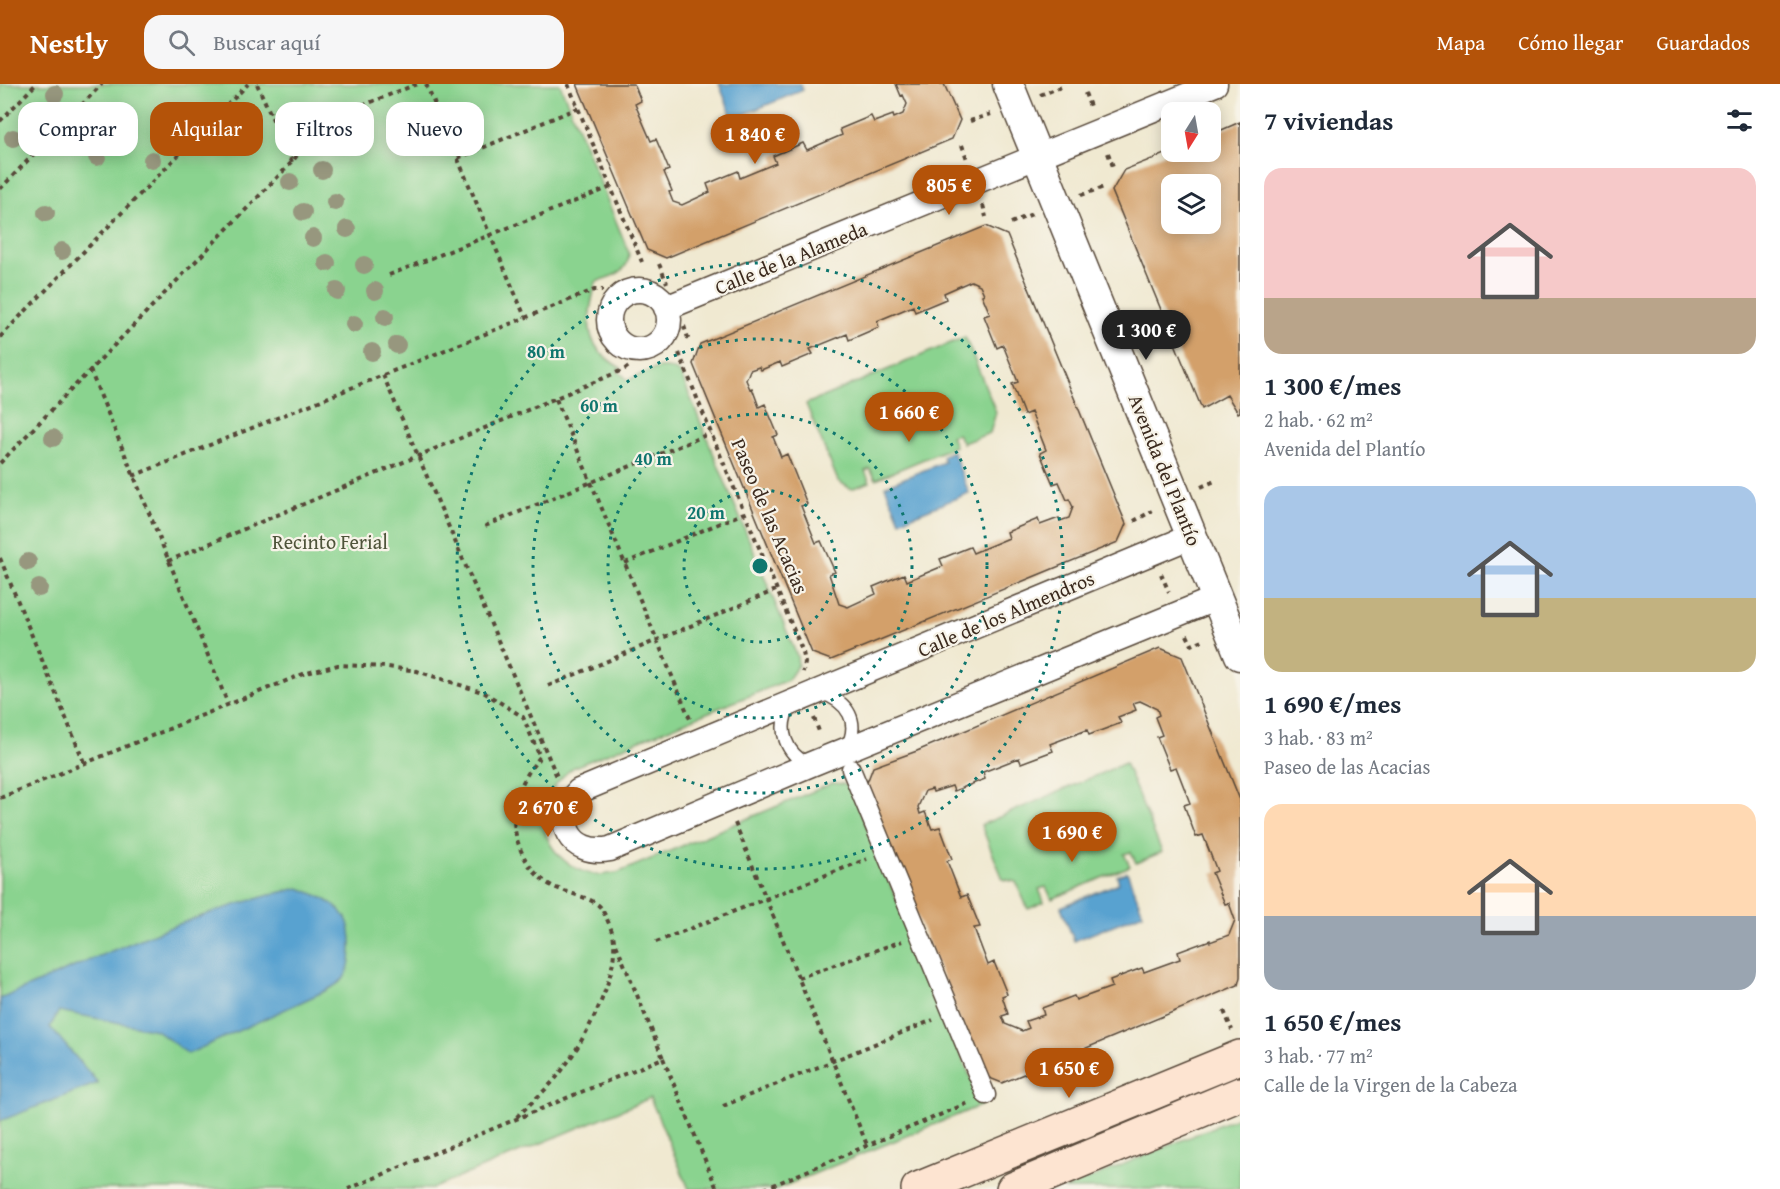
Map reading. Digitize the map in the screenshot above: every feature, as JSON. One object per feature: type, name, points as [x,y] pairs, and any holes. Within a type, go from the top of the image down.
[{"type":"main road","points":[[918,1189],[1240,1057]]},
{"type":"main road","points":[[1013,1189],[1240,1094]]},
{"type":"street","name":"Avenida del Plantío","points":[[1008,84],[1240,656]]},
{"type":"street","name":"Calle de la Alameda","points":[[666,308],[1215,84]]},
{"type":"street","name":"Calle de los Almendros","points":[[1192,536],[579,791],[567,806],[566,826],[569,834],[583,848],[600,851],[610,849],[809,765],[848,759],[1178,613],[1217,598]]},
{"type":"street","points":[[848,759],[986,1095]]},
{"type":"lane","points":[[809,765],[792,753],[783,735],[785,715],[806,698],[836,698],[849,713],[852,734],[848,759]]},
{"type":"path","points":[[0,121],[36,84]]},
{"type":"path","points":[[0,189],[102,84]]},
{"type":"path","points":[[0,337],[248,84]]},
{"type":"path","points":[[257,84],[292,162]]},
{"type":"path","points":[[0,463],[292,162],[323,121],[417,84]]},
{"type":"path","points":[[426,84],[525,317]]},
{"type":"path","points":[[568,84],[642,262]]},
{"type":"path","points":[[458,158],[578,108]]},
{"type":"path","points":[[389,275],[611,187]]},
{"type":"path","points":[[133,476],[525,317],[594,290],[603,291]]},
{"type":"path","name":"Paseo de las Acacias","points":[[679,353],[803,652],[805,663],[800,682],[806,698]]},
{"type":"path","points":[[168,561],[630,366]]},
{"type":"path","points":[[90,370],[228,704]]},
{"type":"path","points":[[382,375],[561,786]]},
{"type":"path","points":[[556,399],[692,726]]},
{"type":"path","points":[[485,526],[711,433]]},
{"type":"path","points":[[625,562],[744,513]]},
{"type":"path","points":[[1152,552],[1192,645]]},
{"type":"path","points":[[0,558],[84,762]]},
{"type":"path","points":[[548,686],[776,590]]},
{"type":"path","points":[[0,798],[303,674],[338,665],[363,664],[417,671],[484,693],[524,717],[540,757],[524,781],[516,800],[514,820],[521,852],[534,873],[551,886],[573,896],[593,900],[601,907],[717,1189]]},
{"type":"path","points":[[732,817],[867,1145]]},
{"type":"path","points":[[656,942],[885,852]]},
{"type":"path","points":[[798,978],[919,934]]},
{"type":"path","points":[[514,1120],[556,1078],[583,1038],[601,1004],[611,970],[615,941]]},
{"type":"path","points":[[723,1106],[951,1012]]},
{"type":"path","points":[[348,1189],[663,1058]]},
{"type":"path","points":[[764,1189],[986,1095]]},
{"type":"green space","name":"Recinto Ferial","points":[[0,84],[560,84],[629,253],[623,269],[596,282],[589,320],[593,341],[608,360],[621,368],[617,370],[628,380],[648,371],[662,368],[675,370],[681,375],[797,656],[798,665],[788,680],[574,767],[554,788],[548,800],[544,812],[547,837],[554,850],[576,868],[598,875],[617,873],[833,783],[850,787],[982,1105],[777,1189],[689,1189],[650,1098],[431,1189],[0,1189]]},
{"type":"green space","points":[[965,337],[996,412],[990,433],[963,443],[957,434],[951,436],[955,446],[876,479],[870,469],[865,471],[870,482],[851,489],[838,481],[806,404]]},
{"type":"green space","points":[[1125,763],[1162,852],[1136,863],[1131,852],[1124,854],[1130,866],[1052,899],[1046,887],[1039,889],[1044,902],[1028,909],[1016,882],[1003,879],[981,825]]},
{"type":"green space","points":[[1240,1116],[1240,1189],[1064,1189]]},
{"type":"water","points":[[719,84],[801,84],[803,90],[733,119]]},
{"type":"water","points":[[953,451],[969,493],[900,521],[885,486],[944,462],[942,456]]},
{"type":"water","points":[[1127,872],[1143,913],[1074,941],[1061,907],[1119,883],[1117,876]]},
{"type":"water","points":[[299,888],[331,903],[346,918],[350,931],[351,948],[347,972],[340,982],[188,1054],[156,1030],[59,1011],[50,1027],[98,1083],[0,1121],[0,999],[110,951],[184,922]]},
{"type":"building","points":[[577,84],[634,84],[641,101],[635,104],[651,141],[656,139],[669,170],[664,172],[672,191],[669,192],[673,202],[682,205],[710,192],[707,184],[738,171],[740,178],[776,163],[773,156],[803,143],[807,150],[842,135],[840,129],[871,116],[874,122],[903,114],[907,104],[896,84],[944,84],[960,120],[952,139],[666,258],[647,250]]},
{"type":"building","points":[[1240,122],[1240,412],[1238,413],[1227,395],[1202,409],[1112,191],[1124,170],[1161,155],[1161,162],[1221,162],[1221,130]]},
{"type":"building","points":[[986,226],[1007,235],[1126,524],[1118,542],[831,660],[812,653],[693,364],[700,344]],"holes":[[[971,281],[980,285],[990,314],[984,316],[997,348],[1003,345],[1018,382],[1012,384],[1024,415],[1031,412],[1046,450],[1040,453],[1053,484],[1059,482],[1067,500],[1069,499],[1073,507],[1069,518],[1060,521],[1059,518],[1040,525],[1038,519],[1007,532],[1009,538],[973,553],[970,547],[940,559],[943,566],[907,581],[904,574],[873,587],[876,594],[848,607],[839,604],[829,574],[835,572],[821,541],[816,543],[801,506],[807,504],[787,454],[781,457],[773,437],[778,435],[765,404],[759,407],[752,388],[750,389],[746,380],[750,370],[759,367],[761,370],[780,362],[782,367],[813,354],[810,349],[847,334],[849,340],[879,327],[877,321],[913,306],[915,312],[946,299],[944,293]]]},
{"type":"building","points":[[1160,648],[1182,657],[1240,800],[1240,977],[1238,985],[1002,1083],[982,1075],[865,788],[873,767],[917,751]],"holes":[[[1140,701],[1157,709],[1159,715],[1155,717],[1162,735],[1157,737],[1170,769],[1176,767],[1190,803],[1184,805],[1196,837],[1203,835],[1217,871],[1212,873],[1225,904],[1229,903],[1235,920],[1229,935],[1178,952],[1180,959],[1144,972],[1142,968],[1110,980],[1112,987],[1076,1000],[1074,996],[1042,1008],[1044,1015],[1026,1021],[1029,1028],[1022,1031],[1005,1024],[1002,1016],[1008,1014],[1002,996],[1007,994],[994,962],[988,965],[974,928],[980,927],[967,895],[961,897],[947,861],[952,859],[940,827],[932,829],[925,812],[920,814],[918,807],[925,791],[932,789],[933,792],[952,786],[954,791],[985,779],[983,772],[1019,758],[1021,763],[1053,751],[1050,744],[1087,730],[1089,735],[1121,723],[1118,717],[1136,710],[1133,703]]]}]
